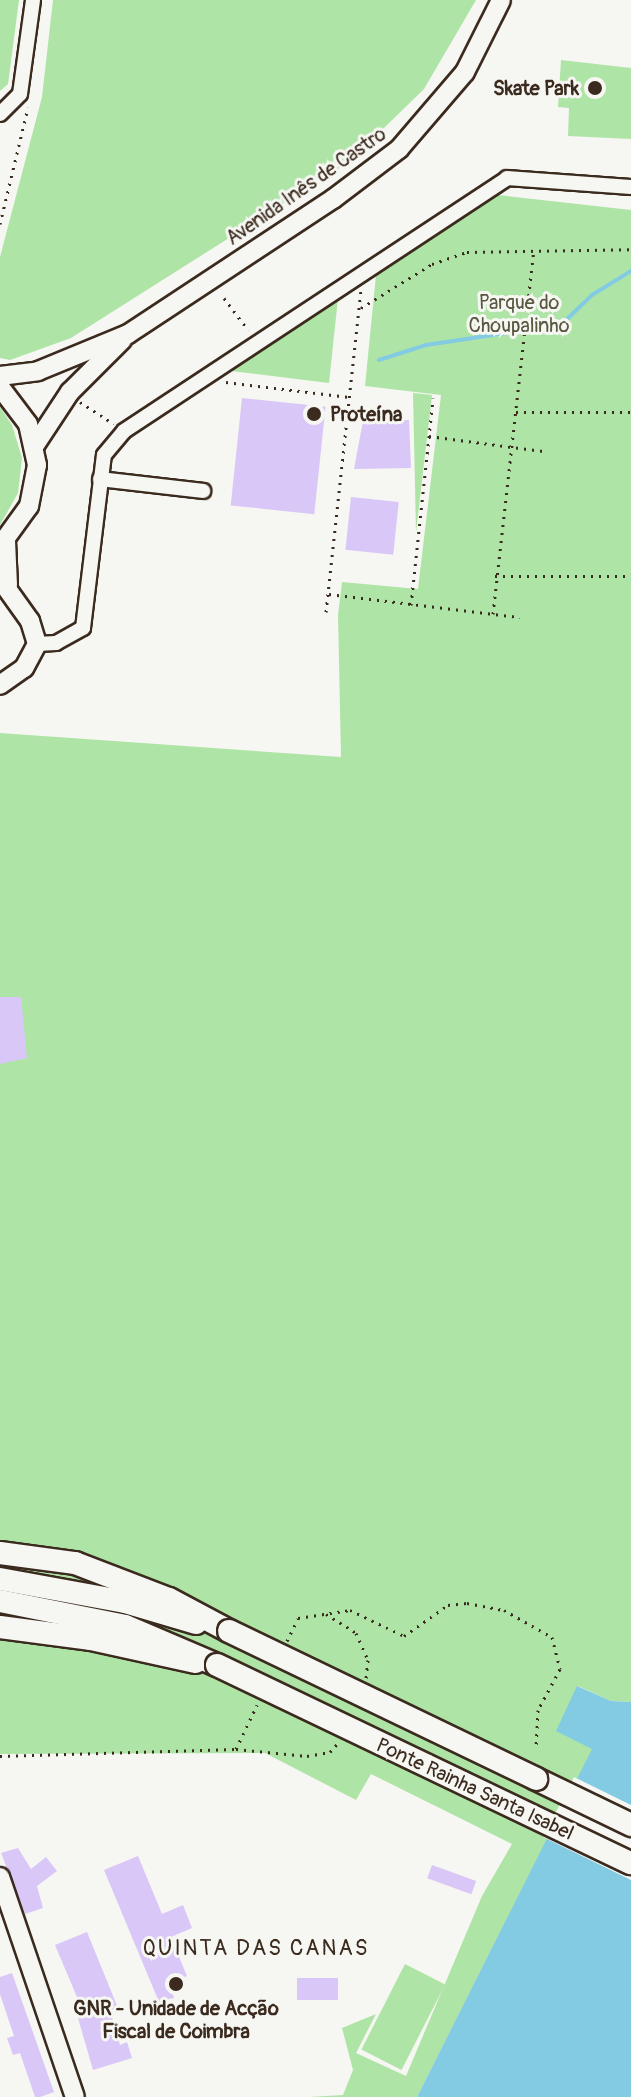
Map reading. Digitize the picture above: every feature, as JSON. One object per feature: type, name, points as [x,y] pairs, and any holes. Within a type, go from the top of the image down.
[{"type":"highway","points":[[0,1553],[75,1563],[169,1599],[229,1631]]},
{"type":"highway","points":[[0,1579],[110,1599],[229,1631]]},
{"type":"highway","points":[[0,1601],[125,1626],[217,1665]]},
{"type":"highway","points":[[0,1627],[91,1639],[217,1665]]},
{"type":"highway","name":"Ponte Rainha Santa Isabel","points":[[229,1631],[631,1825]]},
{"type":"highway","name":"Ponte Rainha Santa Isabel","points":[[217,1665],[631,1863]]},
{"type":"main road","name":"Avenida Inês de Castro","points":[[35,445],[70,392],[128,334],[399,149],[465,72],[501,0]]},
{"type":"main road","name":"Avenida Inês de Castro","points":[[0,376],[38,371],[128,334]]},
{"type":"main road","points":[[0,387],[17,405],[35,445],[32,496],[3,543],[4,582],[34,628],[37,644],[24,668],[0,685]]},
{"type":"main road","points":[[0,1877],[75,2097]]},
{"type":"street","points":[[0,114],[26,96],[33,0]]},
{"type":"street","points":[[37,644],[56,643],[83,628],[104,455],[124,431],[507,178],[631,187]]},
{"type":"street","points":[[100,479],[203,491]]},
{"type":"path","points":[[0,224],[26,96]]},
{"type":"path","points":[[361,308],[432,264],[467,252],[631,249]]},
{"type":"path","points":[[493,614],[534,250]]},
{"type":"path","points":[[326,612],[361,308],[362,272]]},
{"type":"path","points":[[224,298],[257,342]]},
{"type":"path","points":[[202,379],[351,397]]},
{"type":"path","points":[[411,605],[433,398]]},
{"type":"path","points":[[79,400],[124,431]]},
{"type":"path","points":[[516,412],[631,412]]},
{"type":"path","points":[[429,436],[543,451]]},
{"type":"path","points":[[495,576],[631,576]]},
{"type":"path","points":[[328,594],[520,617]]},
{"type":"green space","points":[[0,0],[19,0],[8,84],[0,91]]},
{"type":"green space","points":[[53,0],[476,0],[424,89],[349,162],[71,338],[10,360],[0,358],[0,257],[42,97]]},
{"type":"green space","name":"Skate Park","points":[[561,60],[631,68],[631,139],[568,136],[569,108],[558,107]]},
{"type":"green space","name":"Parque do Choupalinho","points":[[498,195],[631,210],[631,1702],[611,1701],[578,1686],[593,1749],[417,2097],[309,2097],[343,2095],[353,2070],[342,2028],[376,2014],[356,2053],[406,2076],[482,1896],[512,1844],[371,1774],[356,1800],[265,1753],[0,1754],[0,733],[341,757],[338,615],[342,582],[418,589],[441,395],[365,386],[376,275]]},
{"type":"green space","points":[[338,298],[329,383],[231,371]]},
{"type":"green space","points":[[413,393],[432,395],[416,532]]},
{"type":"green space","points":[[0,407],[12,425],[22,458],[18,493],[0,525]]},
{"type":"green space","points":[[405,1964],[445,1984],[402,2070],[361,2050]]},
{"type":"water","points":[[577,1686],[611,1701],[631,1702],[631,2097],[417,2097],[592,1749],[556,1731]]},
{"type":"pier","points":[[574,1777],[631,1805],[631,1880],[543,1837]]},
{"type":"building","points":[[242,398],[326,407],[314,514],[231,505]]},
{"type":"building","points":[[409,420],[411,468],[354,469],[363,421]]},
{"type":"building","points":[[351,497],[399,502],[393,555],[345,550]]},
{"type":"building","points":[[0,997],[21,997],[27,1058],[0,1064]]},
{"type":"building","points":[[18,1848],[31,1869],[46,1857],[57,1871],[37,1886],[43,1908],[25,1914],[1,1853]]},
{"type":"building","points":[[138,1856],[162,1914],[183,1905],[192,1928],[171,1937],[187,1976],[170,1983],[174,1998],[159,2002],[104,1870]]},
{"type":"building","points":[[432,1865],[476,1881],[471,1894],[427,1878]]},
{"type":"building","points":[[87,1932],[118,2008],[110,2010],[120,2045],[127,2042],[132,2058],[93,2070],[78,2018],[85,2016],[55,1945]]},
{"type":"building","points":[[12,1973],[54,2092],[40,2097],[35,2097],[20,2053],[13,2055],[7,2038],[14,2036],[0,1994],[0,1977]]},
{"type":"building","points":[[297,1978],[338,1978],[338,2000],[297,2000]]},
{"type":"waterway","points":[[379,360],[426,345],[561,325],[592,295],[631,271]]},
{"type":"place","name":"Skate Park","points":[[595,88]]},
{"type":"place","name":"Proteína","points":[[314,414]]},
{"type":"place","name":"GNR - Unidade de Acção Fiscal de Coimbra","points":[[176,1984]]},
{"type":"district","name":"QUINTA DAS CANAS","points":[[256,1949]]}]
